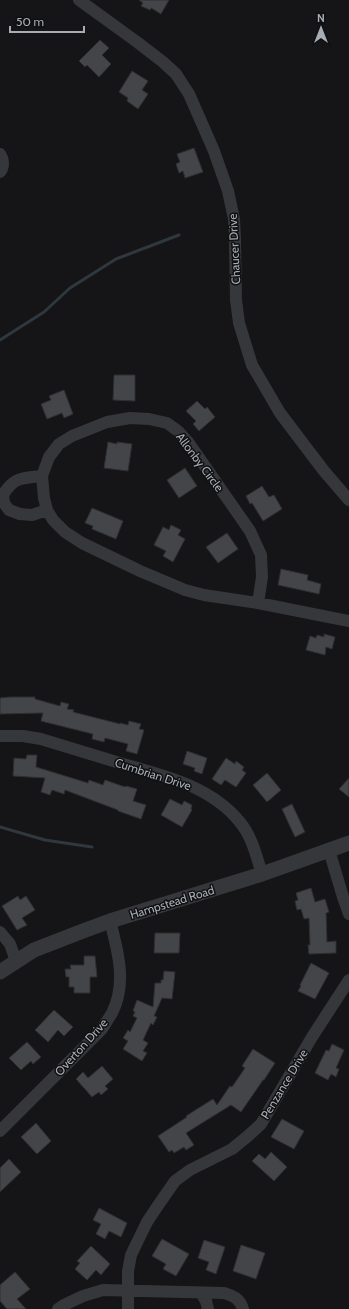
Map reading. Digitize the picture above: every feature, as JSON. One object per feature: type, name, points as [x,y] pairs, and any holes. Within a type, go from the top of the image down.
[{"type":"street","name":"Chaucer Drive","points":[[79,0],[163,62],[176,74],[189,94],[214,151],[228,191],[234,219],[236,300],[239,323],[252,365],[280,413],[324,471],[349,500]]},
{"type":"street","points":[[0,154],[3,158],[3,168],[0,172]]},
{"type":"street","name":"Allonby Circle","points":[[258,603],[262,577],[261,555],[250,531],[188,442],[178,431],[167,423],[149,419],[130,418],[107,422],[72,436],[59,444],[49,457],[42,476],[44,498],[47,510],[53,520],[64,532],[82,543],[140,571],[185,590],[204,595],[258,603],[349,621]]},
{"type":"street","points":[[42,476],[22,478],[13,482],[3,495],[4,503],[9,510],[32,515],[47,510]]},
{"type":"street","name":"Cumbrian Drive","points":[[0,736],[23,736],[41,739],[171,778],[206,792],[239,821],[250,836],[262,874]]},
{"type":"street","name":"Hampstead Road","points":[[0,972],[34,950],[110,921],[262,874],[349,843]]},
{"type":"street","points":[[329,850],[349,914]]},
{"type":"street","name":"Overton Drive","points":[[0,1131],[102,1029],[112,1012],[120,987],[119,955],[110,921]]},
{"type":"street","points":[[0,932],[10,944],[16,961]]},
{"type":"street","name":"Penzance Drive","points":[[128,1309],[128,1271],[131,1255],[147,1222],[175,1182],[190,1170],[232,1149],[260,1124],[312,1037],[349,980]]},
{"type":"street","points":[[58,1309],[83,1296],[103,1290],[224,1293],[234,1296],[241,1304],[243,1309]]},
{"type":"street","points":[[201,1292],[208,1309]]},
{"type":"building","points":[[139,0],[169,0],[161,14],[151,8],[150,10],[141,6],[143,3]]},
{"type":"building","points":[[100,40],[109,48],[102,55],[111,64],[99,77],[87,65],[85,67],[79,61]]},
{"type":"building","points":[[132,71],[148,81],[142,90],[148,94],[138,109],[127,101],[128,98],[119,92]]},
{"type":"building","points":[[194,148],[203,172],[185,178],[183,171],[179,173],[176,164],[180,162],[177,154]]},
{"type":"building","points":[[114,375],[135,375],[135,401],[113,400]]},
{"type":"building","points":[[64,390],[73,414],[64,418],[62,413],[47,419],[41,404],[51,400],[49,396]]},
{"type":"building","points":[[197,401],[205,409],[207,407],[215,417],[199,431],[193,424],[196,421],[186,411]]},
{"type":"building","points":[[108,442],[117,444],[117,442],[132,444],[128,471],[104,468]]},
{"type":"building","points":[[185,468],[197,486],[179,498],[167,480]]},
{"type":"building","points":[[262,486],[269,497],[274,495],[282,509],[263,521],[246,496]]},
{"type":"building","points":[[92,508],[123,521],[116,539],[92,529],[93,526],[85,523]]},
{"type":"building","points":[[171,525],[181,530],[178,535],[185,539],[173,562],[163,556],[166,551],[154,545],[163,527],[169,530]]},
{"type":"building","points":[[227,533],[238,549],[218,563],[206,547]]},
{"type":"building","points":[[281,569],[308,575],[307,580],[321,584],[319,594],[278,585]]},
{"type":"building","points":[[324,634],[335,637],[332,649],[326,647],[325,655],[306,650],[310,636],[316,638],[317,635],[324,637]]},
{"type":"building","points":[[35,697],[35,699],[60,706],[61,702],[69,704],[67,709],[74,710],[73,712],[120,724],[128,725],[129,721],[141,724],[139,729],[144,730],[137,754],[126,751],[128,744],[105,738],[104,742],[92,739],[93,734],[41,721],[43,713],[0,714],[0,698]]},
{"type":"building","points":[[187,751],[207,758],[202,774],[194,771],[195,768],[183,764]]},
{"type":"building","points":[[27,755],[37,755],[36,767],[88,783],[89,780],[103,785],[105,780],[125,787],[137,789],[133,801],[146,805],[141,819],[65,790],[64,794],[52,790],[50,795],[41,792],[45,778],[13,776],[14,758],[26,759]]},
{"type":"building","points":[[226,758],[235,764],[236,761],[244,767],[242,770],[246,773],[236,787],[225,780],[221,785],[212,779]]},
{"type":"building","points":[[267,773],[281,790],[267,802],[253,785]]},
{"type":"building","points":[[349,778],[349,797],[339,789]]},
{"type":"building","points":[[170,799],[182,805],[184,801],[192,805],[192,810],[182,827],[161,815]]},
{"type":"building","points":[[292,804],[305,832],[295,837],[282,809]]},
{"type":"building","points":[[311,888],[315,902],[325,899],[329,912],[326,913],[327,942],[336,941],[336,953],[309,954],[309,918],[304,919],[301,909],[297,910],[295,901],[298,900],[296,893]]},
{"type":"building","points":[[18,896],[20,900],[26,896],[35,910],[22,918],[27,925],[17,930],[2,906]]},
{"type":"building","points":[[155,933],[180,933],[179,953],[154,953]]},
{"type":"building","points":[[84,956],[95,956],[97,977],[90,977],[90,993],[74,993],[74,987],[69,987],[69,977],[66,977],[65,969],[71,969],[70,965],[84,965]]},
{"type":"building","points":[[311,963],[329,973],[315,999],[298,991]]},
{"type":"building","points":[[164,971],[175,972],[172,999],[162,998],[154,1016],[157,1017],[153,1025],[151,1023],[143,1040],[148,1043],[143,1051],[147,1053],[142,1061],[123,1049],[128,1041],[123,1038],[128,1030],[130,1032],[137,1018],[133,1016],[135,1012],[133,1011],[137,1000],[153,1007],[155,983],[161,983],[161,980],[163,980]]},
{"type":"building","points":[[54,1010],[73,1027],[64,1036],[58,1030],[48,1042],[35,1030]]},
{"type":"building","points":[[27,1042],[41,1057],[33,1064],[31,1061],[21,1070],[9,1058]]},
{"type":"building","points":[[332,1044],[344,1050],[336,1068],[339,1069],[336,1077],[331,1074],[328,1080],[315,1073],[326,1050],[329,1051]]},
{"type":"building","points":[[253,1049],[275,1063],[241,1112],[231,1105],[186,1133],[194,1145],[186,1150],[184,1147],[174,1153],[172,1150],[169,1152],[158,1136],[213,1099],[217,1105],[245,1068],[242,1066]]},
{"type":"building","points":[[102,1066],[113,1079],[105,1086],[108,1089],[101,1095],[99,1092],[92,1097],[76,1079],[83,1072],[88,1078]]},
{"type":"building","points":[[282,1119],[304,1131],[294,1149],[271,1137]]},
{"type":"building","points":[[36,1123],[51,1141],[37,1154],[21,1137]]},
{"type":"building","points":[[271,1152],[287,1167],[274,1181],[252,1161],[259,1154],[265,1159]]},
{"type":"building","points":[[9,1159],[21,1172],[0,1192],[0,1168]]},
{"type":"building","points":[[99,1208],[127,1223],[121,1237],[109,1231],[105,1239],[96,1234],[101,1224],[93,1220]]},
{"type":"building","points":[[162,1239],[189,1254],[176,1276],[163,1269],[166,1264],[152,1256]]},
{"type":"building","points":[[204,1240],[225,1247],[216,1274],[206,1270],[209,1262],[198,1258]]},
{"type":"building","points":[[241,1245],[265,1253],[256,1279],[233,1271]]},
{"type":"building","points":[[91,1246],[110,1264],[101,1275],[96,1270],[87,1280],[75,1269],[80,1263],[77,1261]]},
{"type":"building","points":[[15,1272],[30,1289],[17,1299],[26,1309],[7,1309],[0,1301],[0,1285]]},
{"type":"waterway","points":[[0,340],[44,312],[70,288],[116,259],[179,235]]},
{"type":"waterway","points":[[0,827],[45,840],[92,847]]}]
